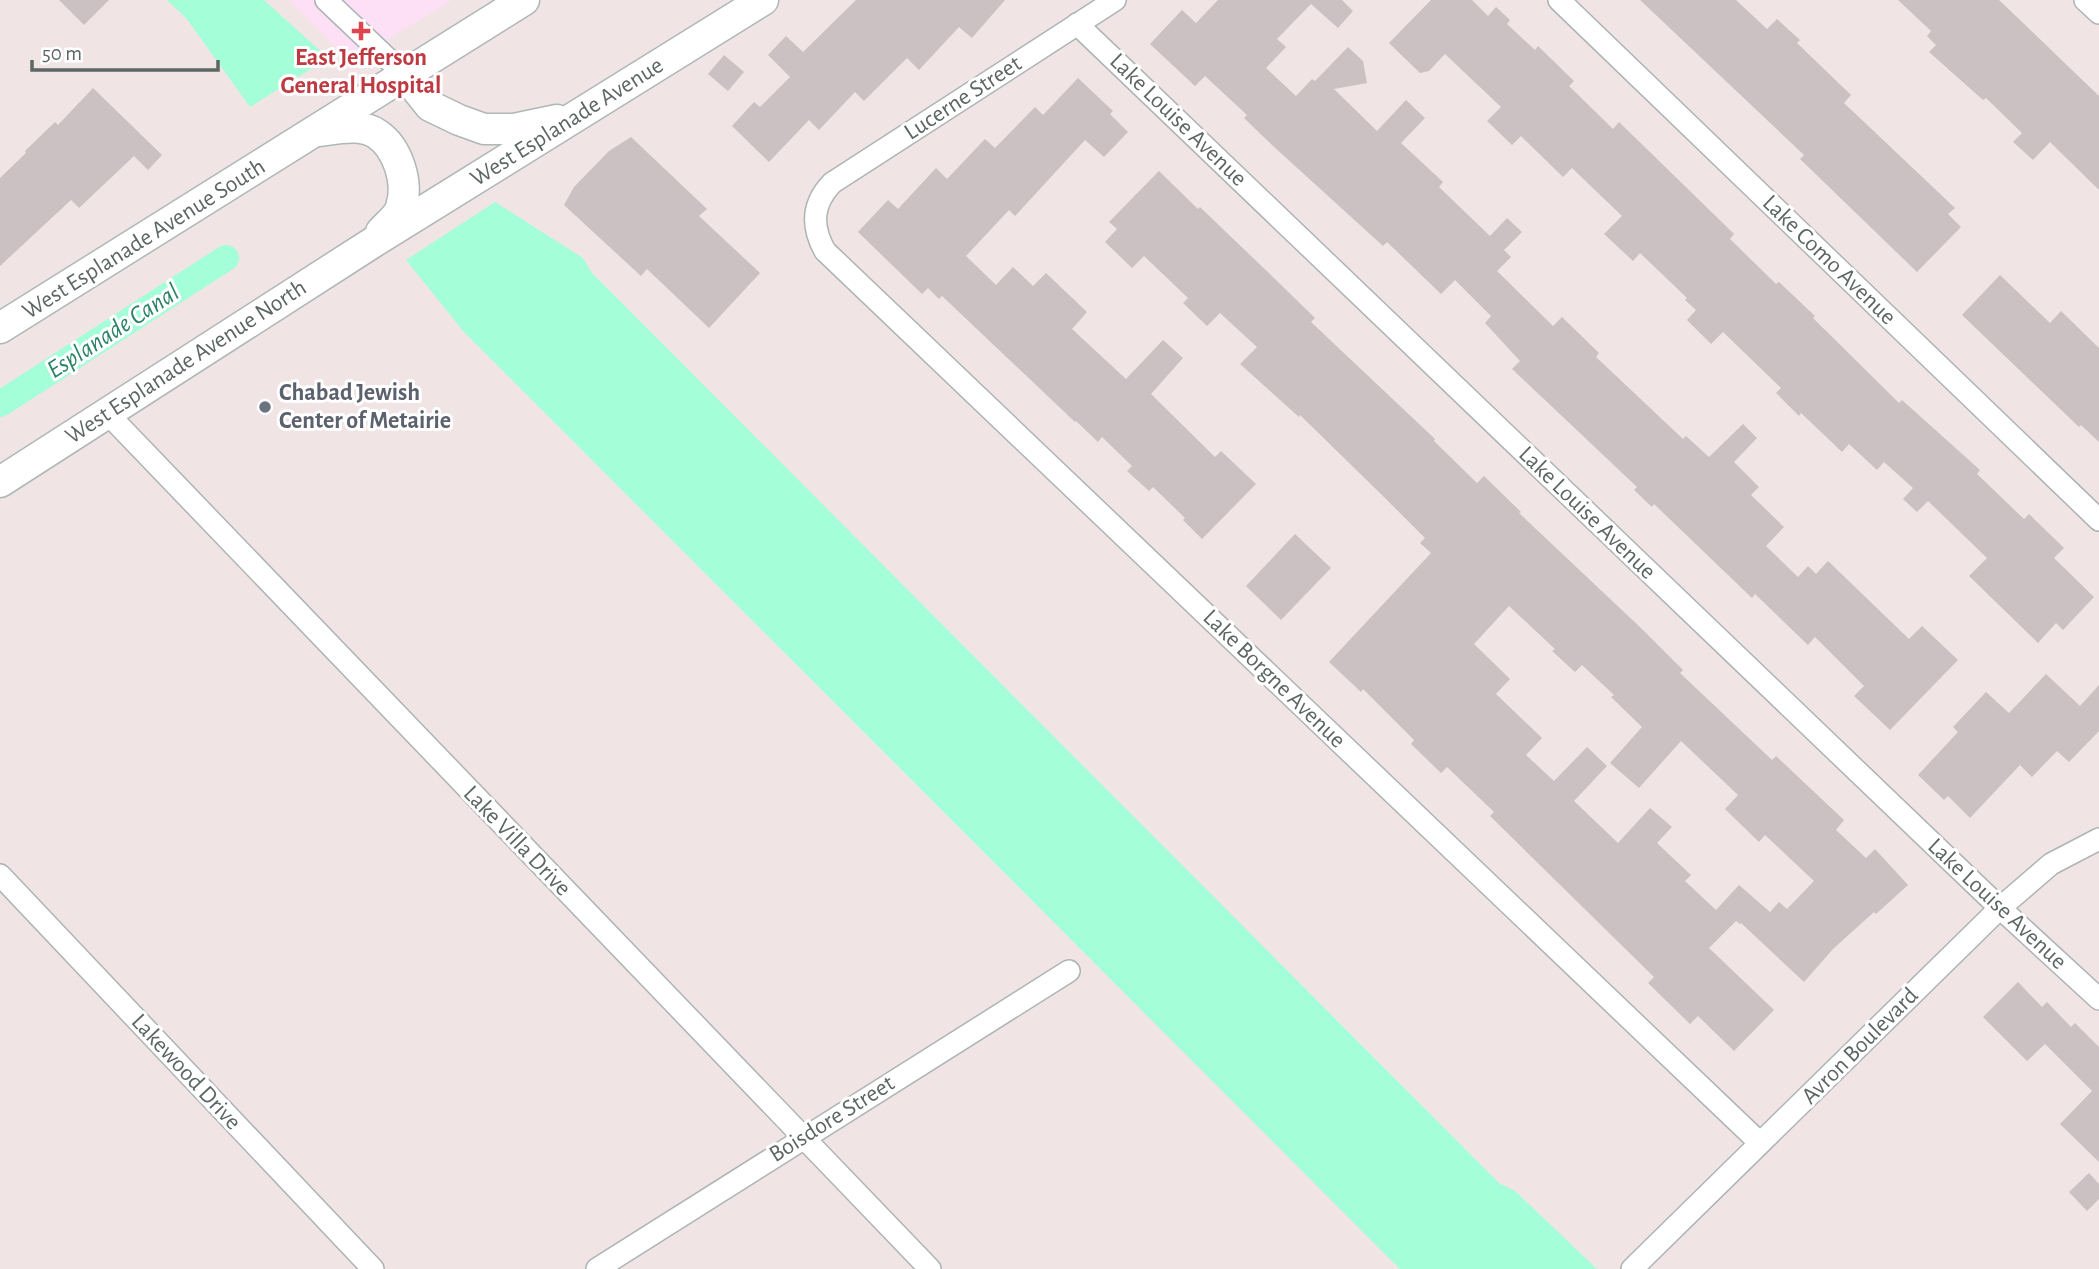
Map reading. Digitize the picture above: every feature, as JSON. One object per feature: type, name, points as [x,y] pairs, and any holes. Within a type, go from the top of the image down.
[{"type":"main road","points":[[316,131],[524,0]]},
{"type":"main road","name":"West Esplanade Avenue","points":[[372,243],[763,0]]},
{"type":"main road","points":[[406,76],[430,106],[484,129],[514,129],[579,116]]},
{"type":"main road","points":[[316,131],[359,128],[376,133],[392,150],[400,167],[404,190],[401,209],[372,243]]},
{"type":"main road","name":"West Esplanade Avenue South","points":[[0,328],[316,131]]},
{"type":"main road","name":"West Esplanade Avenue North","points":[[0,482],[372,243]]},
{"type":"street","points":[[326,0],[406,76]]},
{"type":"street","name":"Lucerne Street","points":[[818,202],[832,183],[1115,0]]},
{"type":"street","name":"Lake Como Avenue","points":[[1559,0],[2099,520]]},
{"type":"street","points":[[2085,0],[2099,13]]},
{"type":"street","name":"Lake Louise Avenue","points":[[1077,24],[2000,908],[2099,999]]},
{"type":"street","name":"Lake Borgne Avenue","points":[[818,202],[814,214],[814,228],[825,251],[1760,1143]]},
{"type":"street","name":"Lake Villa Drive","points":[[106,412],[930,1269]]},
{"type":"street","name":"Avron Boulevard","points":[[1633,1268],[2000,908],[2051,864],[2099,839]]},
{"type":"street","name":"Lakewood Drive","points":[[0,875],[373,1269]]},
{"type":"street","name":"Boisdore Street","points":[[597,1269],[1069,971]]},
{"type":"shaded area","points":[[167,0],[264,0],[328,58],[250,107],[186,18]]},
{"type":"shaded area","name":"East Jefferson General Hospital","points":[[289,0],[452,0],[351,62]]},
{"type":"shaded area","points":[[495,202],[583,258],[592,273],[1499,1183],[1515,1191],[1597,1269],[1400,1269],[464,332],[406,260]]},
{"type":"building","points":[[59,0],[109,0],[84,25]]},
{"type":"building","points":[[856,0],[1005,0],[972,38],[959,27],[919,70],[907,58],[864,101],[855,92],[819,130],[809,120],[769,162],[732,126],[754,102],[760,107],[790,77],[768,55],[786,36],[803,52]]},
{"type":"building","points":[[1218,0],[1342,0],[1353,11],[1338,28],[1311,4],[1277,39],[1286,47],[1266,68],[1296,96],[1312,79],[1315,81],[1348,47],[1363,61],[1367,83],[1334,89],[1377,131],[1406,100],[1425,118],[1401,143],[1443,182],[1439,187],[1490,236],[1507,218],[1522,232],[1504,250],[1511,257],[1497,271],[1553,326],[1562,317],[1599,353],[1596,357],[1683,439],[1686,436],[1709,457],[1743,424],[1757,438],[1734,462],[1759,487],[1751,495],[1784,527],[1766,546],[1798,577],[1808,566],[1816,574],[1828,561],[1909,639],[1922,626],[1958,660],[1890,730],[1854,696],[1864,686],[1815,637],[1808,645],[1755,594],[1752,598],[1654,504],[1652,507],[1634,490],[1637,487],[1512,369],[1520,361],[1485,323],[1491,316],[1455,280],[1441,294],[1387,242],[1383,246],[1272,145],[1244,118],[1247,115],[1205,76],[1195,86],[1150,44],[1182,10],[1196,23]]},
{"type":"building","points":[[1431,0],[1472,0],[1488,16],[1496,7],[1510,20],[1507,24],[1535,50],[1538,46],[1574,81],[1569,86],[1613,129],[1619,122],[1734,234],[1730,239],[1776,284],[1779,282],[1815,316],[1813,318],[1899,403],[1902,400],[1980,470],[1977,474],[2024,519],[2029,514],[2064,548],[2054,558],[2094,597],[2063,630],[2056,623],[2038,643],[1969,576],[1987,558],[1928,501],[1917,512],[1903,499],[1913,488],[1884,462],[1877,470],[1849,444],[1842,452],[1776,393],[1781,388],[1723,332],[1711,344],[1687,320],[1696,310],[1685,300],[1687,298],[1640,253],[1633,261],[1604,234],[1622,216],[1572,168],[1563,177],[1521,136],[1512,145],[1487,121],[1501,107],[1445,54],[1429,71],[1420,73],[1389,43]]},
{"type":"building","points":[[1640,0],[1736,0],[1767,29],[1777,19],[1800,40],[1797,43],[1851,95],[1844,103],[1955,208],[1948,214],[1961,227],[1917,272],[1800,159],[1804,155]]},
{"type":"building","points":[[1898,0],[1999,0],[2099,96],[2099,190],[2050,142],[2033,160],[2013,142],[2022,133],[1986,98],[1983,100],[1929,52],[1936,45],[1927,36],[1931,31]]},
{"type":"building","points":[[724,55],[744,72],[728,91],[708,74]]},
{"type":"building","points":[[1078,78],[1113,111],[1110,114],[1128,132],[1104,157],[1085,140],[1015,216],[1009,210],[966,256],[996,285],[1013,267],[1033,286],[1046,273],[1087,312],[1072,329],[1126,379],[1163,340],[1183,358],[1151,394],[1215,457],[1221,451],[1256,484],[1202,539],[1153,487],[1149,491],[1127,471],[1132,466],[1102,437],[1098,442],[942,296],[939,299],[928,288],[922,294],[858,232],[888,200],[898,209],[936,168],[947,179],[985,139],[995,148],[1035,107],[1043,115]]},
{"type":"building","points":[[93,88],[162,155],[148,170],[134,156],[79,208],[71,200],[0,266],[0,178],[55,122],[58,125]]},
{"type":"building","points":[[631,137],[707,209],[699,216],[760,273],[709,328],[647,269],[641,276],[564,205],[574,187],[609,151]]},
{"type":"building","points":[[1159,171],[1315,318],[1311,322],[1435,439],[1434,441],[1477,483],[1484,476],[1683,670],[1680,673],[1772,760],[1776,756],[1844,820],[1836,830],[1866,858],[1875,849],[1908,885],[1833,949],[1804,982],[1736,921],[1709,948],[1774,1010],[1734,1051],[1698,1016],[1690,1024],[1648,983],[1654,977],[1490,816],[1494,812],[1447,767],[1441,773],[1411,744],[1414,740],[1363,689],[1361,692],[1329,662],[1431,553],[1420,543],[1425,538],[1300,415],[1299,417],[1240,364],[1257,347],[1220,313],[1207,326],[1183,303],[1188,298],[1144,256],[1132,268],[1105,242],[1117,229],[1109,222]],"holes":[[[1509,606],[1555,649],[1552,651],[1575,672],[1582,665],[1614,695],[1611,697],[1642,727],[1610,763],[1639,788],[1681,741],[1738,795],[1725,809],[1759,842],[1765,835],[1814,881],[1787,909],[1779,902],[1770,912],[1739,885],[1716,910],[1685,881],[1691,875],[1657,843],[1672,827],[1650,808],[1618,843],[1574,801],[1607,766],[1587,747],[1554,781],[1526,755],[1542,738],[1496,694],[1510,679],[1474,644]]]},
{"type":"building","points":[[2000,275],[2050,323],[2061,311],[2099,348],[2099,442],[2081,425],[2079,427],[1962,315]]},
{"type":"building","points":[[1295,534],[1331,568],[1281,620],[1246,586]]},
{"type":"building","points":[[2046,674],[2080,706],[2099,685],[2099,731],[2069,762],[2057,751],[2032,777],[2020,765],[1970,818],[1948,796],[1944,800],[1918,775],[1958,732],[1953,727],[1986,692],[2009,713]]},
{"type":"building","points":[[2018,982],[2042,1007],[2047,1002],[2071,1027],[2075,1023],[2099,1047],[2099,1162],[2060,1124],[2092,1091],[2045,1044],[2027,1061],[1983,1017]]},
{"type":"building","points":[[2089,1173],[2099,1184],[2099,1199],[2087,1211],[2069,1192]]},
{"type":"waterway","name":"Esplanade Canal","points":[[0,404],[226,258]]},
{"type":"place","name":"East Jefferson General Hospital","points":[[361,31]]},
{"type":"place","name":"Chabad Jewish Center of Metairie","points":[[265,407]]}]
